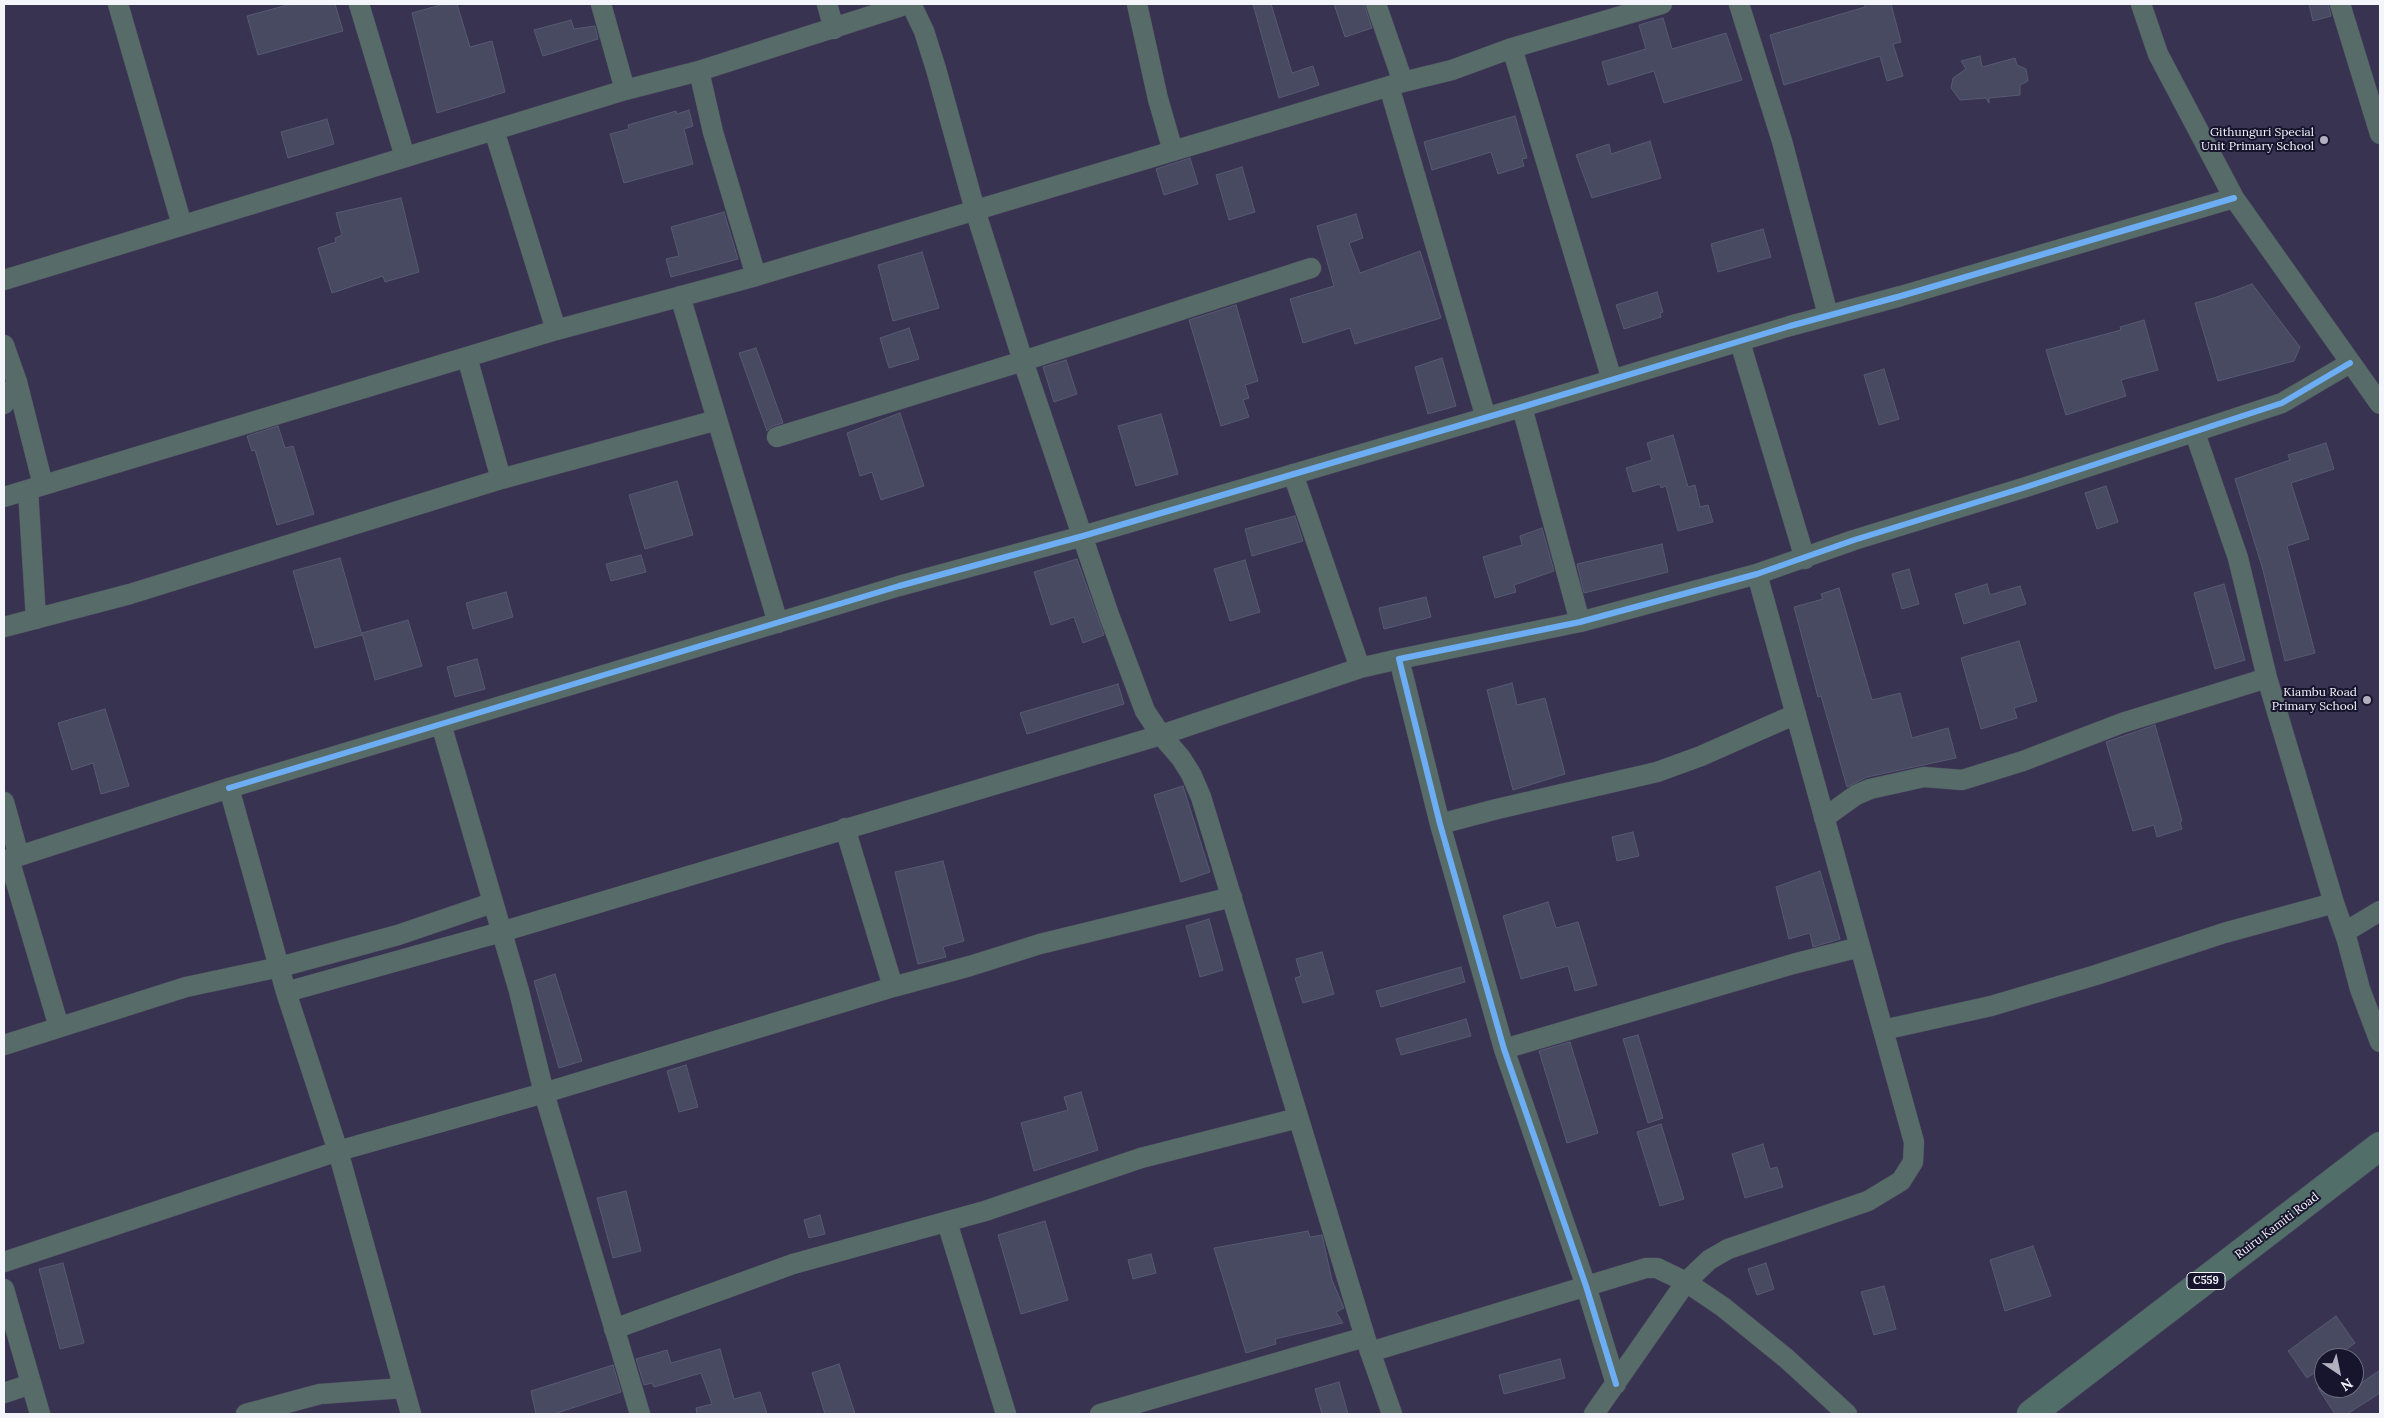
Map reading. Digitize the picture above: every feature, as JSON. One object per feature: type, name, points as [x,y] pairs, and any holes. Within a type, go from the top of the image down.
[{"type":"main road","name":"Ruiru Kamiti Road","points":[[2031,1414],[2380,1146]]},
{"type":"street","points":[[118,4],[182,225]]},
{"type":"street","points":[[360,4],[406,157]]},
{"type":"street","points":[[601,4],[626,90]]},
{"type":"street","points":[[827,4],[834,29]]},
{"type":"street","points":[[4,280],[626,90],[699,71],[910,4],[924,32],[936,68],[975,210],[1023,362],[1109,615],[1145,711],[1161,735],[1186,766],[1201,797],[1367,1344],[1392,1414]]},
{"type":"street","points":[[1137,4],[1153,82],[1173,151]]},
{"type":"street","points":[[1376,4],[1486,418]]},
{"type":"street","points":[[4,497],[556,330],[756,276],[1396,84],[1452,70],[1512,48],[1662,4]]},
{"type":"street","points":[[1739,4],[1782,141],[1828,314]]},
{"type":"street","points":[[2140,4],[2158,54],[2234,198],[2350,363],[2373,380],[2380,404]]},
{"type":"street","points":[[2340,4],[2380,134]]},
{"type":"street","points":[[1512,48],[1612,380]]},
{"type":"street","points":[[699,71],[713,132],[756,276]]},
{"type":"street","points":[[494,130],[556,330]]},
{"type":"street","points":[[11,859],[229,788],[899,586],[1083,536],[1486,418],[1828,314],[1910,294],[2234,198]]},
{"type":"street","points":[[777,437],[1023,362],[1311,268]]},
{"type":"street","points":[[680,296],[778,623]]},
{"type":"street","points":[[1740,342],[1805,559]]},
{"type":"street","points":[[4,345],[17,382],[35,488],[36,619]]},
{"type":"street","points":[[467,357],[501,479]]},
{"type":"street","points":[[286,992],[501,932],[1161,735],[1360,668],[1580,622],[1757,574],[1805,559],[1854,540],[2195,433],[2282,403],[2350,363]]},
{"type":"street","points":[[4,404],[17,382]]},
{"type":"street","points":[[1522,407],[1580,622]]},
{"type":"street","points":[[4,627],[195,574],[501,479],[717,420]]},
{"type":"street","points":[[2195,433],[2238,558],[2267,678],[2334,903],[2345,932],[2360,988],[2380,1042]]},
{"type":"street","points":[[1293,474],[1360,668]]},
{"type":"street","points":[[1594,1414],[1686,1282],[1709,1260],[1728,1249],[1868,1201],[1895,1185],[1908,1172],[1913,1162],[1914,1142],[1757,574]]},
{"type":"street","points":[[1399,659],[1440,824],[1504,1049],[1586,1286],[1616,1384]]},
{"type":"street","points":[[1824,818],[1856,795],[1870,789],[1924,776],[1962,780],[2023,761],[2122,723],[2267,678]]},
{"type":"street","points":[[1440,824],[1657,772],[1701,756],[1796,714]]},
{"type":"street","points":[[441,724],[519,990],[544,1093],[640,1414]]},
{"type":"street","points":[[229,788],[286,992],[338,1151],[411,1414]]},
{"type":"street","points":[[4,802],[11,859],[59,1027]]},
{"type":"street","points":[[845,828],[893,987]]},
{"type":"street","points":[[4,1262],[338,1151],[544,1093],[1040,944],[1232,898]]},
{"type":"street","points":[[4,1045],[186,987],[280,967],[398,935],[492,903]]},
{"type":"street","points":[[1883,1030],[1991,1006],[2096,975],[2224,933],[2334,903]]},
{"type":"street","points":[[2345,932],[2380,912]]},
{"type":"street","points":[[1504,1049],[1793,964],[1860,947]]},
{"type":"street","points":[[614,1329],[793,1264],[985,1211],[1141,1158],[1298,1118]]},
{"type":"street","points":[[947,1222],[1006,1414]]},
{"type":"street","points":[[1100,1414],[1586,1286],[1646,1268],[1663,1271],[1686,1282],[1723,1307],[1787,1359],[1847,1414]]},
{"type":"street","points":[[4,1289],[40,1414]]},
{"type":"street","points":[[4,1393],[31,1384]]},
{"type":"street","points":[[246,1414],[320,1394],[403,1388]]},
{"type":"building","points":[[291,4],[335,4],[343,31],[258,55],[247,16]]},
{"type":"building","points":[[444,4],[457,4],[470,47],[492,41],[505,92],[437,113],[412,13]]},
{"type":"building","points":[[1253,4],[1271,4],[1292,73],[1313,66],[1319,85],[1279,98]]},
{"type":"building","points":[[1334,4],[1364,4],[1372,28],[1345,37]]},
{"type":"building","points":[[1865,4],[1891,4],[1901,42],[1893,44],[1903,76],[1887,81],[1880,56],[1784,85],[1770,35],[1865,7]]},
{"type":"building","points":[[2309,4],[2328,4],[2331,16],[2313,21]]},
{"type":"building","points":[[1663,18],[1672,49],[1726,33],[1742,80],[1664,103],[1654,71],[1608,85],[1602,62],[1646,49],[1639,25]]},
{"type":"building","points":[[571,20],[574,29],[595,26],[598,39],[543,56],[534,30]]},
{"type":"building","points":[[1980,56],[1982,67],[2015,58],[2017,65],[2026,69],[2028,81],[2020,85],[2020,95],[1989,98],[1989,103],[1986,98],[1960,100],[1951,88],[1953,78],[1966,69],[1961,61]]},
{"type":"building","points":[[689,110],[693,126],[684,129],[693,164],[624,183],[610,134],[629,129],[628,125],[676,111],[677,114]]},
{"type":"building","points":[[1515,116],[1527,158],[1522,159],[1524,166],[1498,174],[1491,152],[1432,170],[1424,142]]},
{"type":"building","points":[[327,119],[334,144],[288,158],[281,132]]},
{"type":"building","points":[[1650,141],[1661,178],[1592,198],[1576,155],[1609,144],[1611,154]]},
{"type":"building","points":[[1190,158],[1198,184],[1164,195],[1156,169]]},
{"type":"building","points":[[1242,167],[1255,212],[1229,220],[1216,175]]},
{"type":"building","points":[[401,198],[419,272],[385,282],[383,276],[332,293],[318,248],[336,242],[335,238],[342,235],[336,213]]},
{"type":"building","points":[[724,212],[738,259],[671,277],[666,259],[679,256],[671,227]]},
{"type":"building","points":[[1356,214],[1363,238],[1349,243],[1360,273],[1420,251],[1441,318],[1355,344],[1350,328],[1303,343],[1290,299],[1334,286],[1317,226]]},
{"type":"building","points":[[1763,229],[1771,257],[1718,272],[1711,244]]},
{"type":"building","points":[[922,252],[939,308],[893,321],[878,265]]},
{"type":"building","points":[[2252,284],[2300,347],[2294,361],[2218,381],[2195,303]]},
{"type":"building","points":[[1657,292],[1663,312],[1660,313],[1661,317],[1624,329],[1616,305]]},
{"type":"building","points":[[1236,305],[1258,381],[1245,385],[1249,398],[1243,400],[1249,417],[1221,426],[1189,320]]},
{"type":"building","points":[[2144,320],[2158,370],[2121,380],[2126,396],[2066,415],[2046,350],[2121,330],[2120,327]]},
{"type":"building","points":[[909,328],[919,359],[889,368],[880,338]]},
{"type":"building","points":[[756,348],[783,423],[773,426],[767,431],[739,353]]},
{"type":"building","points":[[1442,358],[1456,406],[1428,414],[1415,367]]},
{"type":"building","points":[[1066,360],[1077,394],[1054,402],[1043,367]]},
{"type":"building","points":[[1884,369],[1899,419],[1879,425],[1864,375]]},
{"type":"building","points":[[900,413],[924,486],[881,500],[872,472],[860,476],[847,433]]},
{"type":"building","points":[[1161,414],[1178,474],[1136,486],[1118,426]]},
{"type":"building","points":[[278,426],[285,448],[293,446],[314,514],[277,525],[255,450],[252,451],[247,436]]},
{"type":"building","points":[[1673,435],[1688,487],[1695,485],[1700,507],[1708,505],[1713,522],[1678,531],[1666,486],[1661,488],[1660,484],[1633,492],[1626,468],[1652,460],[1647,443]]},
{"type":"building","points":[[2326,443],[2334,469],[2291,483],[2309,539],[2287,546],[2315,653],[2285,661],[2263,570],[2235,479],[2290,460],[2288,455]]},
{"type":"building","points":[[677,481],[693,535],[645,549],[629,495]]},
{"type":"building","points":[[2106,486],[2118,522],[2097,529],[2085,493]]},
{"type":"building","points":[[1295,516],[1303,541],[1252,556],[1245,529]]},
{"type":"building","points":[[1542,528],[1554,571],[1514,585],[1516,592],[1495,598],[1483,557],[1522,545],[1520,536]]},
{"type":"building","points":[[1662,544],[1668,572],[1584,593],[1577,564]]},
{"type":"building","points":[[641,555],[646,572],[611,581],[606,564]]},
{"type":"building","points":[[340,558],[362,635],[315,648],[293,571]]},
{"type":"building","points":[[1077,559],[1104,635],[1083,643],[1074,617],[1051,625],[1034,572]]},
{"type":"building","points":[[1245,560],[1260,612],[1230,621],[1214,569]]},
{"type":"building","points":[[1909,569],[1919,604],[1902,609],[1892,574]]},
{"type":"building","points":[[1987,584],[1990,595],[2020,586],[2026,604],[1964,624],[1955,594]]},
{"type":"building","points":[[2224,584],[2245,660],[2215,669],[2194,593]]},
{"type":"building","points":[[1839,588],[1872,700],[1900,693],[1912,738],[1948,728],[1956,758],[1867,777],[1847,787],[1821,696],[1818,697],[1794,607],[1823,599],[1821,594]]},
{"type":"building","points":[[506,592],[513,617],[473,629],[466,603]]},
{"type":"building","points":[[1426,597],[1431,617],[1384,629],[1379,608]]},
{"type":"building","points":[[408,620],[422,666],[375,680],[362,633]]},
{"type":"building","points":[[2019,641],[2037,701],[2014,708],[2017,718],[1981,729],[1961,658]]},
{"type":"building","points":[[477,659],[485,689],[455,697],[447,667]]},
{"type":"building","points":[[1512,683],[1517,705],[1545,698],[1565,774],[1513,790],[1487,690]]},
{"type":"building","points":[[1118,684],[1124,704],[1027,734],[1020,713]]},
{"type":"building","points":[[105,709],[129,786],[101,794],[93,763],[72,770],[58,723]]},
{"type":"building","points":[[2155,725],[2182,821],[2180,822],[2182,829],[2157,837],[2154,825],[2133,831],[2106,742]]},
{"type":"building","points":[[1183,786],[1210,872],[1181,882],[1154,795]]},
{"type":"building","points":[[1633,832],[1639,856],[1617,861],[1612,837]]},
{"type":"building","points":[[943,861],[964,941],[943,947],[946,957],[918,964],[895,872]]},
{"type":"building","points":[[1820,871],[1840,939],[1813,947],[1810,933],[1789,939],[1776,887]]},
{"type":"building","points":[[1548,902],[1556,928],[1578,922],[1597,985],[1575,991],[1568,966],[1521,979],[1503,916]]},
{"type":"building","points":[[1209,919],[1223,970],[1200,977],[1186,926]]},
{"type":"building","points":[[1322,952],[1334,994],[1303,1003],[1295,978],[1301,976],[1296,959]]},
{"type":"building","points":[[1461,967],[1465,982],[1381,1007],[1376,991]]},
{"type":"building","points":[[555,974],[582,1061],[559,1068],[534,981]]},
{"type":"building","points":[[1466,1019],[1471,1036],[1401,1055],[1396,1039]]},
{"type":"building","points":[[1638,1035],[1663,1118],[1648,1123],[1623,1039]]},
{"type":"building","points":[[1570,1042],[1598,1133],[1567,1143],[1539,1051]]},
{"type":"building","points":[[686,1065],[698,1107],[679,1112],[667,1071]]},
{"type":"building","points":[[1081,1092],[1098,1150],[1034,1171],[1021,1123],[1068,1110],[1064,1097]]},
{"type":"building","points":[[1661,1124],[1684,1199],[1660,1206],[1637,1132]]},
{"type":"building","points":[[1763,1144],[1770,1169],[1777,1167],[1783,1187],[1745,1198],[1732,1154]]},
{"type":"building","points":[[626,1191],[641,1251],[613,1258],[597,1198]]},
{"type":"building","points":[[820,1215],[825,1234],[809,1238],[804,1220]]},
{"type":"building","points":[[1045,1221],[1068,1300],[1021,1314],[998,1235]]},
{"type":"building","points":[[1308,1231],[1310,1237],[1322,1235],[1332,1280],[1344,1308],[1336,1312],[1343,1323],[1275,1339],[1276,1344],[1246,1353],[1214,1248]]},
{"type":"building","points":[[2033,1246],[2051,1296],[2005,1311],[1990,1260]]},
{"type":"building","points":[[1151,1254],[1156,1273],[1133,1279],[1128,1260]]},
{"type":"building","points":[[63,1263],[84,1343],[60,1349],[39,1269]]},
{"type":"building","points":[[1766,1263],[1774,1289],[1757,1295],[1748,1269]]},
{"type":"building","points":[[1884,1286],[1896,1329],[1874,1335],[1861,1292]]},
{"type":"building","points":[[2336,1316],[2355,1343],[2348,1348],[2314,1348],[2314,1373],[2307,1378],[2288,1351]]},
{"type":"building","points":[[720,1349],[734,1399],[760,1392],[767,1414],[697,1414],[696,1408],[712,1404],[701,1373],[654,1387],[652,1383],[644,1385],[636,1359],[667,1350],[671,1363]]},
{"type":"building","points":[[1560,1359],[1565,1378],[1504,1394],[1499,1375]]},
{"type":"building","points":[[839,1364],[855,1414],[825,1414],[812,1373]]},
{"type":"building","points":[[613,1365],[621,1392],[554,1414],[536,1414],[531,1391]]},
{"type":"building","points":[[2380,1370],[2380,1393],[2347,1414],[2335,1414],[2325,1398],[2364,1398],[2364,1381]]},
{"type":"building","points":[[1339,1382],[1348,1414],[1322,1414],[1315,1389]]},
{"type":"cycle path","points":[[229,788],[899,586],[1083,536],[1790,326],[1901,296],[2234,198]]},
{"type":"cycle path","points":[[1616,1384],[1586,1286],[1504,1049],[1440,824],[1399,659],[1580,622],[1757,574],[1854,540],[2026,487],[2282,403],[2350,363]]},
{"type":"place","name":"Githunguri Special Unit Primary School","points":[[2324,140]]},
{"type":"place","name":"Kiambu Road Primary School","points":[[2367,700]]}]
